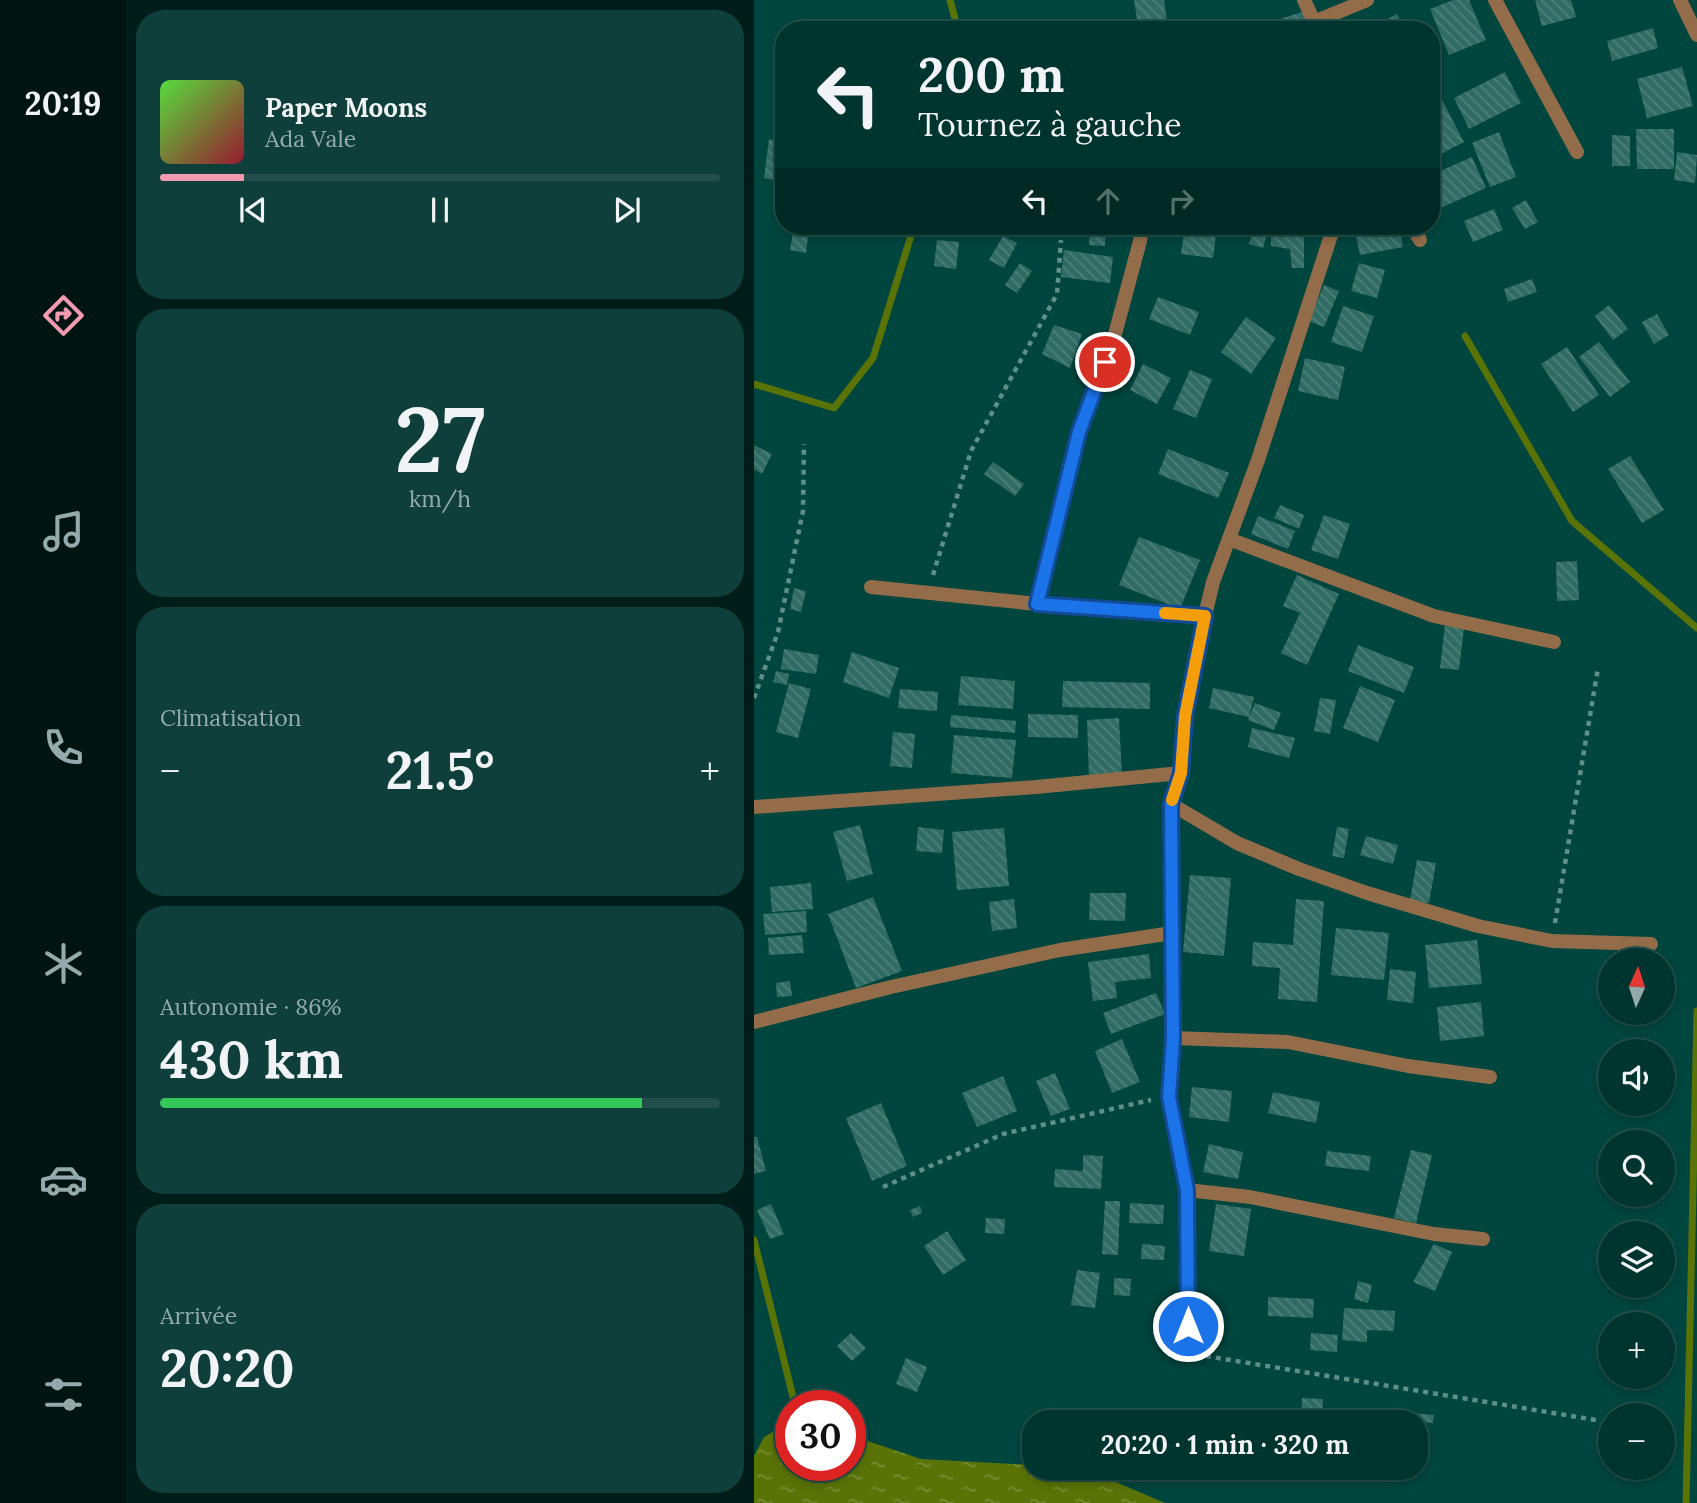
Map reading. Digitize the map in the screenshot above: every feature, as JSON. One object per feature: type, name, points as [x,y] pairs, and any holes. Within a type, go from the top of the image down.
[{"type":"street","points":[[1304,0],[1313,21]]},
{"type":"street","points":[[1325,21],[1367,0]]},
{"type":"street","points":[[1495,0],[1576,152]]},
{"type":"street","points":[[1680,0],[1697,35]]},
{"type":"street","points":[[1037,604],[1079,432],[1114,338],[1141,235]]},
{"type":"street","points":[[1188,1353],[1187,1190],[1169,1097],[1173,1038],[1171,804],[1181,773],[1185,716],[1213,582],[1286,377],[1331,235]]},
{"type":"street","points":[[1417,235],[1420,240]]},
{"type":"street","points":[[1229,539],[1434,616],[1554,642]]},
{"type":"street","points":[[871,587],[1037,604],[1205,616]]},
{"type":"street","points":[[754,807],[1036,787],[1181,773]]},
{"type":"street","points":[[1171,804],[1237,843],[1299,869],[1478,926],[1552,941],[1651,944]]},
{"type":"street","points":[[754,1022],[891,987],[1060,950],[1172,933]]},
{"type":"street","points":[[1173,1038],[1288,1042],[1408,1066],[1490,1077]]},
{"type":"street","points":[[1187,1190],[1250,1197],[1434,1234],[1483,1239]]},
{"type":"path","points":[[927,593],[971,451],[1057,294],[1061,240]]},
{"type":"path","points":[[754,698],[778,632],[803,511],[804,444]]},
{"type":"path","points":[[1552,941],[1598,668]]},
{"type":"path","points":[[884,1187],[1003,1135],[1169,1097]]},
{"type":"path","points":[[1188,1353],[1596,1420]]},
{"type":"water","points":[[775,1430],[775,1481],[866,1481],[866,1440],[921,1459],[1022,1464],[1022,1480],[1111,1480],[1165,1503],[754,1503],[754,1456],[764,1437]]},
{"type":"building","points":[[1134,0],[1164,0],[1167,21],[1137,21]]},
{"type":"building","points":[[1453,0],[1469,0],[1486,40],[1449,55],[1440,33],[1440,21],[1435,21],[1430,9]]},
{"type":"building","points":[[1535,0],[1571,0],[1576,17],[1542,26]]},
{"type":"building","points":[[1305,11],[1308,21],[1281,21]]},
{"type":"building","points":[[1397,14],[1400,21],[1384,21]]},
{"type":"building","points":[[1653,28],[1658,48],[1612,61],[1607,41]]},
{"type":"building","points":[[1682,67],[1693,106],[1647,118],[1637,79]]},
{"type":"building","points":[[1505,72],[1521,103],[1469,129],[1454,98]]},
{"type":"building","points":[[1440,96],[1464,142],[1440,154]]},
{"type":"building","points":[[1636,129],[1674,129],[1674,169],[1637,169]]},
{"type":"building","points":[[1499,132],[1516,177],[1490,187],[1472,143]]},
{"type":"building","points":[[1612,135],[1630,136],[1630,166],[1612,166]]},
{"type":"building","points":[[769,139],[775,140],[775,180],[764,178]]},
{"type":"building","points":[[1677,152],[1697,155],[1695,183],[1674,180]]},
{"type":"building","points":[[1472,157],[1486,188],[1440,208],[1440,171]]},
{"type":"building","points":[[1526,200],[1538,222],[1525,229],[1512,208]]},
{"type":"building","points":[[1494,209],[1503,230],[1473,242],[1464,221]]},
{"type":"building","points":[[793,235],[808,236],[806,253],[790,250]]},
{"type":"building","points":[[1090,235],[1106,235],[1105,246],[1089,245]]},
{"type":"building","points":[[1184,235],[1216,235],[1213,258],[1181,254]]},
{"type":"building","points":[[1252,235],[1267,235],[1263,248],[1249,244]]},
{"type":"building","points":[[1271,235],[1304,237],[1304,268],[1292,268],[1290,249],[1271,246]]},
{"type":"building","points":[[1356,235],[1401,235],[1403,247],[1360,255]]},
{"type":"building","points":[[1003,236],[1017,243],[1004,268],[989,260]]},
{"type":"building","points":[[937,240],[959,242],[956,269],[934,266]]},
{"type":"building","points":[[1064,250],[1113,257],[1110,283],[1061,277]]},
{"type":"building","points":[[1020,263],[1032,271],[1017,293],[1005,285]]},
{"type":"building","points":[[1359,263],[1385,270],[1377,298],[1351,291]]},
{"type":"building","points":[[1532,279],[1537,292],[1508,302],[1504,289]]},
{"type":"building","points":[[1324,285],[1339,291],[1324,327],[1309,321]]},
{"type":"building","points":[[1158,297],[1199,312],[1190,335],[1149,319]]},
{"type":"building","points":[[1609,305],[1628,329],[1613,340],[1595,316]]},
{"type":"building","points":[[1343,306],[1374,316],[1362,352],[1331,342]]},
{"type":"building","points":[[1657,314],[1669,335],[1654,344],[1642,322]]},
{"type":"building","points":[[1246,317],[1276,338],[1251,374],[1221,352]]},
{"type":"building","points":[[1054,325],[1082,334],[1070,368],[1042,354]]},
{"type":"building","points":[[1599,342],[1630,382],[1610,397],[1579,357]]},
{"type":"building","points":[[1567,347],[1599,395],[1573,412],[1541,364]]},
{"type":"building","points":[[1305,358],[1345,367],[1338,400],[1298,391]]},
{"type":"building","points":[[1143,364],[1171,378],[1157,404],[1130,390]]},
{"type":"building","points":[[1190,370],[1212,379],[1196,418],[1173,409]]},
{"type":"building","points":[[754,445],[772,454],[762,474],[754,469]]},
{"type":"building","points":[[1168,449],[1229,473],[1218,498],[1158,474]]},
{"type":"building","points":[[1630,456],[1664,510],[1642,523],[1608,469]]},
{"type":"building","points":[[993,462],[1024,484],[1015,496],[984,474]]},
{"type":"building","points":[[1280,505],[1304,515],[1299,529],[1274,518]]},
{"type":"building","points":[[1324,515],[1350,524],[1338,559],[1311,550]]},
{"type":"building","points":[[1258,516],[1295,531],[1288,549],[1251,534]]},
{"type":"building","points":[[1139,537],[1200,560],[1180,609],[1119,585]]},
{"type":"building","points":[[1577,561],[1579,600],[1557,601],[1556,562]]},
{"type":"building","points":[[1297,575],[1339,594],[1307,665],[1281,653],[1300,613],[1283,606]]},
{"type":"building","points":[[794,588],[806,591],[801,612],[790,609]]},
{"type":"building","points":[[1445,625],[1464,628],[1459,670],[1440,668]]},
{"type":"building","points":[[1358,645],[1414,667],[1404,693],[1348,671]]},
{"type":"building","points":[[784,649],[819,655],[816,674],[781,669]]},
{"type":"building","points":[[852,652],[899,668],[889,698],[843,682]]},
{"type":"building","points":[[776,671],[789,674],[787,685],[773,682]]},
{"type":"building","points":[[961,676],[1015,681],[1013,709],[958,705]]},
{"type":"building","points":[[1063,681],[1150,683],[1150,709],[1062,707]]},
{"type":"building","points":[[789,683],[811,689],[798,738],[776,732]]},
{"type":"building","points":[[1360,686],[1395,700],[1378,742],[1343,728]]},
{"type":"building","points":[[1213,688],[1254,697],[1249,717],[1209,708]]},
{"type":"building","points":[[900,689],[938,692],[937,711],[898,708]]},
{"type":"building","points":[[1320,698],[1336,700],[1330,734],[1314,731]]},
{"type":"building","points":[[1255,703],[1281,713],[1274,730],[1248,720]]},
{"type":"building","points":[[1028,714],[1078,715],[1078,738],[1028,737]]},
{"type":"building","points":[[951,715],[1016,721],[1015,733],[950,727]]},
{"type":"building","points":[[1119,718],[1122,776],[1089,778],[1087,720]]},
{"type":"building","points":[[1252,728],[1295,738],[1289,758],[1248,747]]},
{"type":"building","points":[[893,732],[915,734],[912,768],[890,766]]},
{"type":"building","points":[[954,735],[1016,740],[1012,778],[951,773]]},
{"type":"building","points":[[860,825],[873,874],[847,881],[833,832]]},
{"type":"building","points":[[918,827],[944,830],[942,853],[916,851]]},
{"type":"building","points":[[1337,827],[1349,829],[1344,858],[1332,856]]},
{"type":"building","points":[[1004,828],[1009,886],[957,890],[952,832]]},
{"type":"building","points":[[1366,836],[1398,845],[1393,864],[1360,855]]},
{"type":"building","points":[[1417,860],[1436,863],[1429,903],[1410,900]]},
{"type":"building","points":[[1190,875],[1231,878],[1224,956],[1183,952]]},
{"type":"building","points":[[811,883],[813,909],[772,912],[770,887]]},
{"type":"building","points":[[1090,893],[1126,893],[1125,921],[1089,920]]},
{"type":"building","points":[[873,897],[902,971],[856,988],[828,914]]},
{"type":"building","points":[[1014,899],[1017,928],[992,931],[989,902]]},
{"type":"building","points":[[1296,899],[1324,901],[1317,1002],[1278,999],[1280,968],[1252,966],[1253,942],[1293,945]]},
{"type":"building","points":[[806,911],[807,932],[765,935],[763,914]]},
{"type":"building","points":[[1336,928],[1389,933],[1384,980],[1331,975]]},
{"type":"building","points":[[802,935],[804,953],[769,955],[768,938]]},
{"type":"building","points":[[1477,940],[1482,984],[1429,988],[1425,945]]},
{"type":"building","points":[[1149,954],[1151,978],[1115,982],[1117,998],[1093,1001],[1088,962]]},
{"type":"building","points":[[1390,969],[1416,972],[1413,1003],[1387,1000]]},
{"type":"building","points":[[790,981],[792,996],[777,997],[776,983]]},
{"type":"building","points":[[1156,993],[1165,1014],[1111,1034],[1103,1013]]},
{"type":"building","points":[[1481,1002],[1484,1036],[1440,1041],[1437,1007]]},
{"type":"building","points":[[1122,1039],[1140,1082],[1112,1093],[1095,1051]]},
{"type":"building","points":[[1055,1073],[1070,1109],[1051,1116],[1036,1081]]},
{"type":"building","points":[[1003,1076],[1017,1111],[977,1127],[962,1093]]},
{"type":"building","points":[[1192,1087],[1232,1091],[1229,1122],[1189,1117]]},
{"type":"building","points":[[1273,1092],[1320,1102],[1316,1123],[1268,1113]]},
{"type":"building","points":[[881,1103],[907,1166],[872,1181],[846,1118]]},
{"type":"building","points":[[754,1137],[757,1137],[766,1171],[754,1174]]},
{"type":"building","points":[[1209,1144],[1243,1152],[1238,1179],[1203,1172]]},
{"type":"building","points":[[1411,1150],[1432,1155],[1416,1223],[1394,1218]]},
{"type":"building","points":[[1327,1151],[1371,1156],[1369,1171],[1325,1166]]},
{"type":"building","points":[[1083,1155],[1103,1156],[1101,1189],[1054,1187],[1055,1169],[1083,1171]]},
{"type":"building","points":[[1105,1201],[1120,1201],[1118,1255],[1102,1254]]},
{"type":"building","points":[[1130,1203],[1164,1205],[1163,1224],[1129,1223]]},
{"type":"building","points":[[771,1204],[784,1234],[770,1239],[757,1210]]},
{"type":"building","points":[[1216,1204],[1251,1209],[1244,1256],[1209,1251]]},
{"type":"building","points":[[920,1206],[922,1213],[913,1217],[910,1210]]},
{"type":"building","points":[[986,1218],[1005,1219],[1004,1234],[985,1233]]},
{"type":"building","points":[[947,1231],[966,1260],[943,1275],[924,1246]]},
{"type":"building","points":[[1142,1244],[1165,1246],[1164,1260],[1141,1259]]},
{"type":"building","points":[[1434,1244],[1452,1252],[1435,1291],[1413,1282]]},
{"type":"building","points":[[1077,1270],[1100,1273],[1095,1308],[1071,1305]]},
{"type":"building","points":[[1114,1278],[1131,1279],[1130,1296],[1114,1295]]},
{"type":"building","points":[[1358,1281],[1372,1285],[1368,1303],[1354,1299]]},
{"type":"building","points":[[1268,1297],[1314,1299],[1313,1318],[1268,1316]]},
{"type":"building","points":[[1344,1308],[1395,1311],[1394,1331],[1367,1330],[1367,1342],[1342,1340]]},
{"type":"building","points":[[851,1333],[866,1348],[852,1361],[837,1346]]},
{"type":"building","points":[[1311,1333],[1338,1335],[1337,1352],[1310,1350]]},
{"type":"building","points":[[906,1358],[927,1367],[917,1392],[896,1384]]},
{"type":"building","points":[[1302,1398],[1323,1399],[1323,1410],[1302,1410]]},
{"type":"building","points":[[1428,1414],[1434,1415],[1433,1423],[1428,1423]]},
{"type":"waterway","points":[[950,0],[956,21]]},
{"type":"waterway","points":[[754,384],[834,408],[873,358],[911,235]]},
{"type":"waterway","points":[[1465,336],[1572,521],[1697,628]]},
{"type":"waterway","points":[[1686,1503],[1697,1011]]},
{"type":"waterway","points":[[754,1240],[791,1390]]},
{"type":"slow traffic","points":[[1165,613],[1205,616],[1185,716],[1181,773],[1172,800]]},
{"type":"route","points":[[1105,362],[1079,432],[1037,604],[1205,616],[1185,716],[1181,773],[1171,804],[1173,1038],[1169,1097],[1187,1190],[1188,1326]]}]
